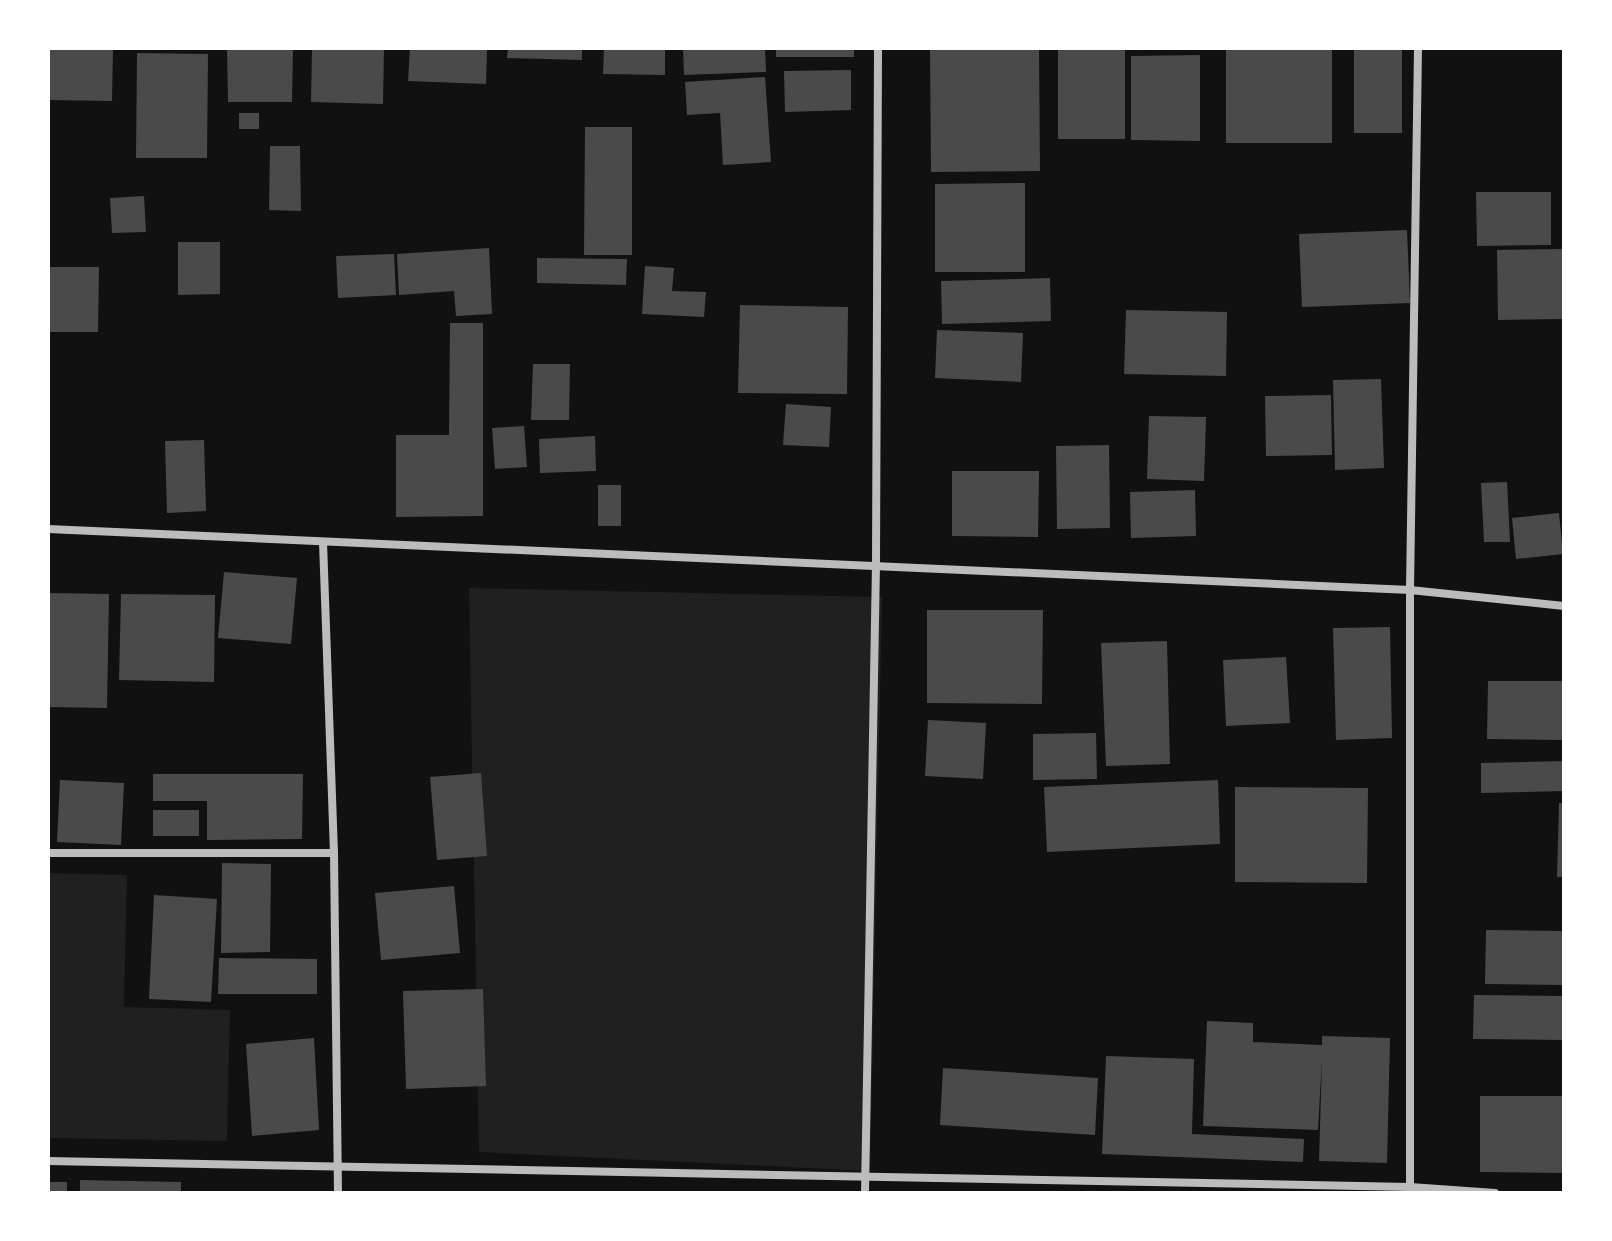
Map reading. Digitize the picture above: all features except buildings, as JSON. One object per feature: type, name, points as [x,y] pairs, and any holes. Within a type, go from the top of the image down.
[{"type":"street","points":[[865,1193],[876,564],[878,48]]},
{"type":"street","points":[[1410,1190],[1410,590],[1418,48]]},
{"type":"street","points":[[48,529],[1410,590],[1564,606]]},
{"type":"street","points":[[323,542],[334,853],[338,1193]]},
{"type":"street","points":[[48,853],[334,853]]},
{"type":"street","points":[[48,1161],[1495,1193]]},
{"type":"shaded area","points":[[469,588],[882,597],[870,1171],[479,1152]]},
{"type":"shaded area","points":[[48,873],[127,875],[124,1007],[230,1010],[227,1141],[48,1138]]}]
